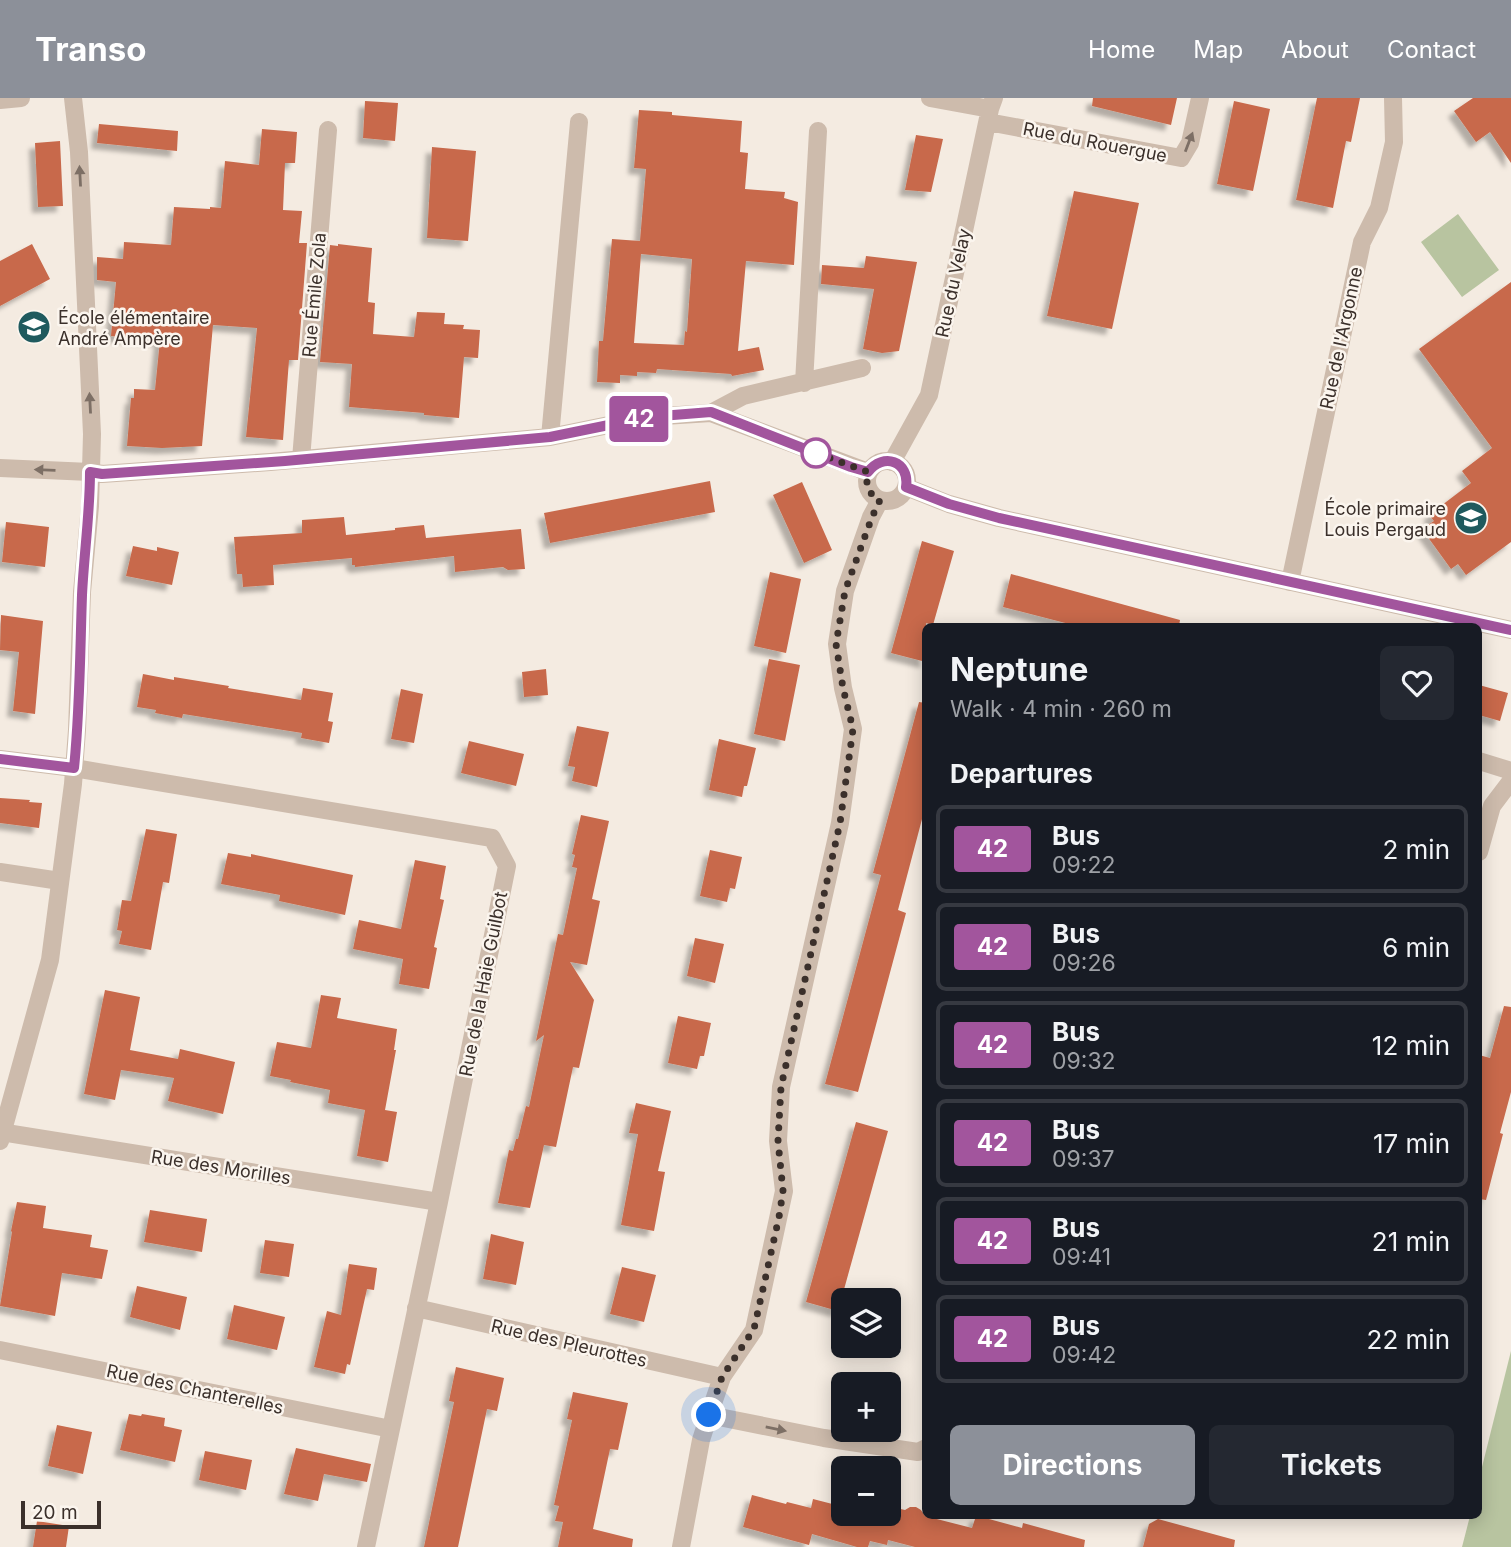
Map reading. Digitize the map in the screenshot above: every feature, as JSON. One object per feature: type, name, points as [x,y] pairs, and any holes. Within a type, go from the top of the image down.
[{"type":"street","points":[[0,100],[21,98]]},
{"type":"street","points":[[1,1135],[50,960],[78,730],[82,592],[90,506],[92,434],[79,152],[73,98]]},
{"type":"street","points":[[930,98],[991,109]]},
{"type":"street","name":"Rue du Rouergue","points":[[991,109],[1181,158],[1190,143],[1200,98]]},
{"type":"street","name":"Rue de l'Argonne","points":[[1290,582],[1362,242],[1379,208],[1394,142],[1393,98]]},
{"type":"street","name":"Rue du Velay","points":[[892,461],[929,395],[991,109]]},
{"type":"street","points":[[550,437],[579,122]]},
{"type":"street","name":"Rue Émile Zola","points":[[301,459],[327,130]]},
{"type":"street","points":[[804,383],[818,131]]},
{"type":"street","points":[[0,468],[102,474],[550,437],[648,417],[711,412],[743,396],[862,368]]},
{"type":"street","points":[[711,412],[868,472]]},
{"type":"street","points":[[892,461],[906,474],[906,487],[903,493],[893,500],[880,500],[874,497],[867,485],[868,472],[878,462],[892,461]]},
{"type":"street","points":[[906,487],[949,504],[999,518],[1479,623]]},
{"type":"street","points":[[681,1547],[701,1440],[722,1377],[754,1329],[774,1244],[783,1191],[778,1141],[781,1087],[840,823],[853,729],[836,644],[845,591],[880,500]]},
{"type":"street","points":[[1482,624],[1511,630]]},
{"type":"street","points":[[0,759],[74,768]]},
{"type":"street","points":[[1482,762],[1511,771]]},
{"type":"street","name":"Rue de la Haie Guilbot","points":[[74,768],[492,838],[507,866],[366,1547]]},
{"type":"street","points":[[1482,841],[1492,806],[1511,781]]},
{"type":"street","points":[[0,872],[60,881]]},
{"type":"street","name":"Rue des Morilles","points":[[1,1135],[439,1202]]},
{"type":"street","name":"Rue des Pleurottes","points":[[416,1308],[722,1377]]},
{"type":"street","name":"Rue des Chanterelles","points":[[0,1350],[391,1429]]},
{"type":"street","points":[[709,1415],[824,1438],[922,1451]]},
{"type":"green space","points":[[1458,214],[1499,270],[1462,297],[1421,242]]},
{"type":"green space","points":[[1511,1351],[1511,1547],[1462,1547],[1469,1519],[1482,1519],[1482,1467]]},
{"type":"building","points":[[1093,98],[1177,98],[1171,125],[1092,106]]},
{"type":"building","points":[[1317,98],[1360,98],[1351,142],[1346,141],[1333,208],[1296,200]]},
{"type":"building","points":[[1473,98],[1511,98],[1511,163],[1490,132],[1476,142],[1454,111]]},
{"type":"building","points":[[365,101],[398,103],[395,141],[363,138]]},
{"type":"building","points":[[1234,101],[1270,109],[1253,191],[1217,184]]},
{"type":"building","points":[[639,110],[742,121],[740,152],[748,153],[745,189],[785,192],[784,198],[798,202],[794,265],[746,261],[738,351],[759,347],[764,370],[732,376],[657,369],[656,373],[620,375],[620,383],[597,382],[599,341],[603,341],[612,239],[640,241],[646,169],[634,168]],"holes":[[[641,254],[692,259],[684,345],[634,343]]]},
{"type":"building","points":[[99,124],[178,131],[177,151],[97,143]]},
{"type":"building","points":[[262,129],[297,132],[295,163],[285,163],[283,210],[302,211],[299,243],[307,243],[298,360],[289,360],[283,440],[246,437],[257,328],[213,325],[202,446],[127,446],[131,398],[134,398],[134,389],[155,390],[160,340],[111,336],[116,282],[97,280],[97,257],[123,259],[124,242],[171,245],[174,207],[221,208],[225,161],[259,165]]},
{"type":"building","points":[[916,135],[943,139],[931,192],[905,190]]},
{"type":"building","points":[[60,141],[63,206],[38,207],[35,143]]},
{"type":"building","points":[[432,147],[476,151],[468,241],[427,238]]},
{"type":"building","points":[[1074,191],[1139,203],[1112,329],[1047,316]]},
{"type":"building","points":[[32,244],[50,279],[0,306],[0,261]]},
{"type":"building","points":[[330,245],[372,248],[368,302],[375,303],[373,334],[414,337],[417,312],[445,313],[444,324],[464,325],[463,329],[480,330],[478,358],[464,357],[459,418],[349,407],[352,364],[320,362]]},
{"type":"building","points":[[866,256],[917,262],[899,351],[882,353],[863,349],[874,289],[821,284],[822,265],[864,268]]},
{"type":"building","points":[[1511,282],[1511,542],[1466,575],[1458,564],[1451,569],[1422,529],[1434,521],[1429,515],[1471,483],[1462,471],[1492,448],[1419,349]]},
{"type":"building","points":[[710,481],[715,512],[550,543],[544,513]]},
{"type":"building","points":[[802,482],[832,550],[804,563],[773,495]]},
{"type":"building","points":[[344,517],[346,535],[424,525],[426,538],[521,529],[525,569],[508,570],[503,567],[455,572],[454,556],[355,567],[352,565],[352,558],[273,565],[274,585],[243,587],[242,574],[237,574],[234,537],[302,533],[302,520]]},
{"type":"building","points":[[6,522],[49,527],[45,567],[2,562]]},
{"type":"building","points":[[922,541],[954,551],[934,623],[922,623],[922,661],[891,653]]},
{"type":"building","points":[[133,546],[157,551],[157,547],[179,552],[172,585],[126,576]]},
{"type":"building","points":[[770,572],[801,579],[786,653],[754,646]]},
{"type":"building","points":[[1011,574],[1180,620],[1180,623],[1065,623],[1003,607]]},
{"type":"building","points":[[1,615],[43,621],[35,714],[13,711],[19,652],[0,650]]},
{"type":"building","points":[[769,659],[800,665],[785,741],[754,734]]},
{"type":"building","points":[[546,669],[548,695],[524,697],[522,672]]},
{"type":"building","points":[[143,674],[229,686],[228,688],[301,700],[303,688],[333,693],[328,721],[333,722],[329,743],[301,738],[302,733],[183,714],[182,718],[137,707]]},
{"type":"building","points":[[1482,686],[1508,693],[1500,721],[1482,716]]},
{"type":"building","points":[[401,689],[423,694],[414,743],[391,739]]},
{"type":"building","points":[[919,702],[922,702],[922,819],[898,910],[906,913],[858,1092],[825,1084],[881,875],[873,873]]},
{"type":"building","points":[[577,726],[609,732],[597,787],[572,781],[575,767],[568,766]]},
{"type":"building","points":[[719,739],[756,748],[742,797],[709,790]]},
{"type":"building","points":[[469,741],[524,754],[516,786],[461,773]]},
{"type":"building","points":[[0,798],[42,803],[39,828],[0,823]]},
{"type":"building","points":[[581,815],[609,821],[592,899],[600,901],[587,965],[570,962],[594,1000],[579,1068],[573,1067],[556,1147],[544,1145],[530,1208],[498,1203],[509,1150],[513,1151],[526,1106],[529,1107],[544,1035],[536,1041],[558,934],[563,935],[577,868],[572,867],[575,855],[572,854]]},
{"type":"building","points":[[146,829],[177,834],[169,883],[163,882],[151,950],[119,944],[122,931],[117,930],[122,900],[131,901]]},
{"type":"building","points":[[710,850],[742,857],[735,889],[730,888],[727,902],[700,896]]},
{"type":"building","points":[[228,853],[251,857],[251,854],[353,875],[345,915],[279,901],[280,895],[221,884]]},
{"type":"building","points":[[415,860],[446,866],[440,899],[444,900],[429,989],[399,984],[403,959],[353,949],[359,920],[401,929]]},
{"type":"building","points":[[695,938],[724,944],[715,983],[687,976]]},
{"type":"building","points":[[105,990],[140,997],[130,1050],[178,1059],[180,1049],[235,1062],[223,1114],[168,1101],[174,1078],[121,1070],[115,1100],[84,1094]]},
{"type":"building","points":[[321,995],[341,998],[337,1018],[397,1029],[385,1110],[397,1112],[388,1162],[357,1156],[365,1110],[328,1103],[330,1090],[270,1076],[277,1042],[311,1048]]},
{"type":"building","points":[[1504,1006],[1511,1007],[1511,1092],[1486,1200],[1482,1199],[1482,1056],[1490,1058]]},
{"type":"building","points":[[678,1016],[711,1023],[704,1056],[700,1056],[697,1069],[668,1063]]},
{"type":"building","points":[[636,1103],[671,1111],[658,1171],[665,1172],[654,1231],[621,1225],[638,1134],[629,1133]]},
{"type":"building","points":[[856,1122],[888,1131],[844,1288],[831,1288],[831,1309],[806,1302]]},
{"type":"building","points":[[17,1202],[46,1206],[43,1228],[92,1235],[90,1247],[108,1250],[102,1279],[62,1273],[55,1316],[0,1306]]},
{"type":"building","points":[[150,1210],[207,1219],[202,1252],[144,1242]]},
{"type":"building","points":[[491,1234],[524,1242],[516,1285],[483,1279]]},
{"type":"building","points":[[265,1240],[294,1244],[289,1277],[260,1273]]},
{"type":"building","points":[[349,1264],[377,1268],[374,1290],[367,1289],[350,1365],[347,1364],[345,1374],[314,1367],[327,1311],[341,1315]]},
{"type":"building","points":[[622,1267],[656,1275],[644,1322],[610,1314]]},
{"type":"building","points":[[137,1286],[187,1297],[180,1330],[130,1317]]},
{"type":"building","points":[[234,1305],[285,1317],[277,1350],[227,1339]]},
{"type":"building","points":[[456,1367],[504,1378],[497,1411],[487,1409],[458,1547],[424,1547],[454,1402],[449,1401]]},
{"type":"building","points":[[573,1392],[628,1403],[618,1450],[610,1449],[593,1529],[633,1539],[632,1547],[558,1547],[563,1522],[555,1521],[559,1506],[554,1505],[572,1420],[567,1419]]},
{"type":"building","points":[[129,1414],[165,1418],[164,1426],[182,1430],[175,1462],[120,1450]]},
{"type":"building","points":[[57,1425],[92,1432],[83,1474],[48,1466]]},
{"type":"building","points":[[296,1448],[371,1464],[367,1482],[324,1474],[318,1501],[284,1494]]},
{"type":"building","points":[[205,1451],[252,1460],[246,1490],[199,1480]]},
{"type":"building","points":[[752,1495],[811,1508],[813,1499],[831,1504],[831,1526],[901,1526],[901,1509],[916,1507],[922,1512],[922,1519],[937,1519],[972,1528],[975,1519],[988,1519],[1022,1528],[1023,1523],[1085,1540],[1084,1547],[915,1547],[888,1540],[887,1545],[870,1541],[868,1547],[857,1547],[812,1534],[809,1545],[743,1527]]},
{"type":"building","points":[[1158,1519],[1235,1540],[1234,1547],[1143,1547],[1149,1524]]},
{"type":"building","points":[[37,1521],[69,1526],[66,1547],[33,1547]]},
{"type":"bus line","name":"42","points":[[0,759],[74,768],[90,472],[102,474],[270,462],[550,437],[648,417],[711,412],[868,472],[878,462],[892,461],[906,474],[906,487],[949,504],[999,518],[1479,623]]},
{"type":"bus line","name":"42","points":[[1482,624],[1511,630]]},
{"type":"place","name":"École élémentaire André Ampère","points":[[34,327]]},
{"type":"place","name":"École primaire Louis Pergaud","points":[[1471,518]]},
{"type":"route","points":[[709,1415],[722,1377],[754,1329],[774,1244],[783,1191],[778,1141],[781,1087],[840,823],[853,729],[836,644],[845,591],[880,500],[869,492],[866,479],[868,472],[816,453]]}]
